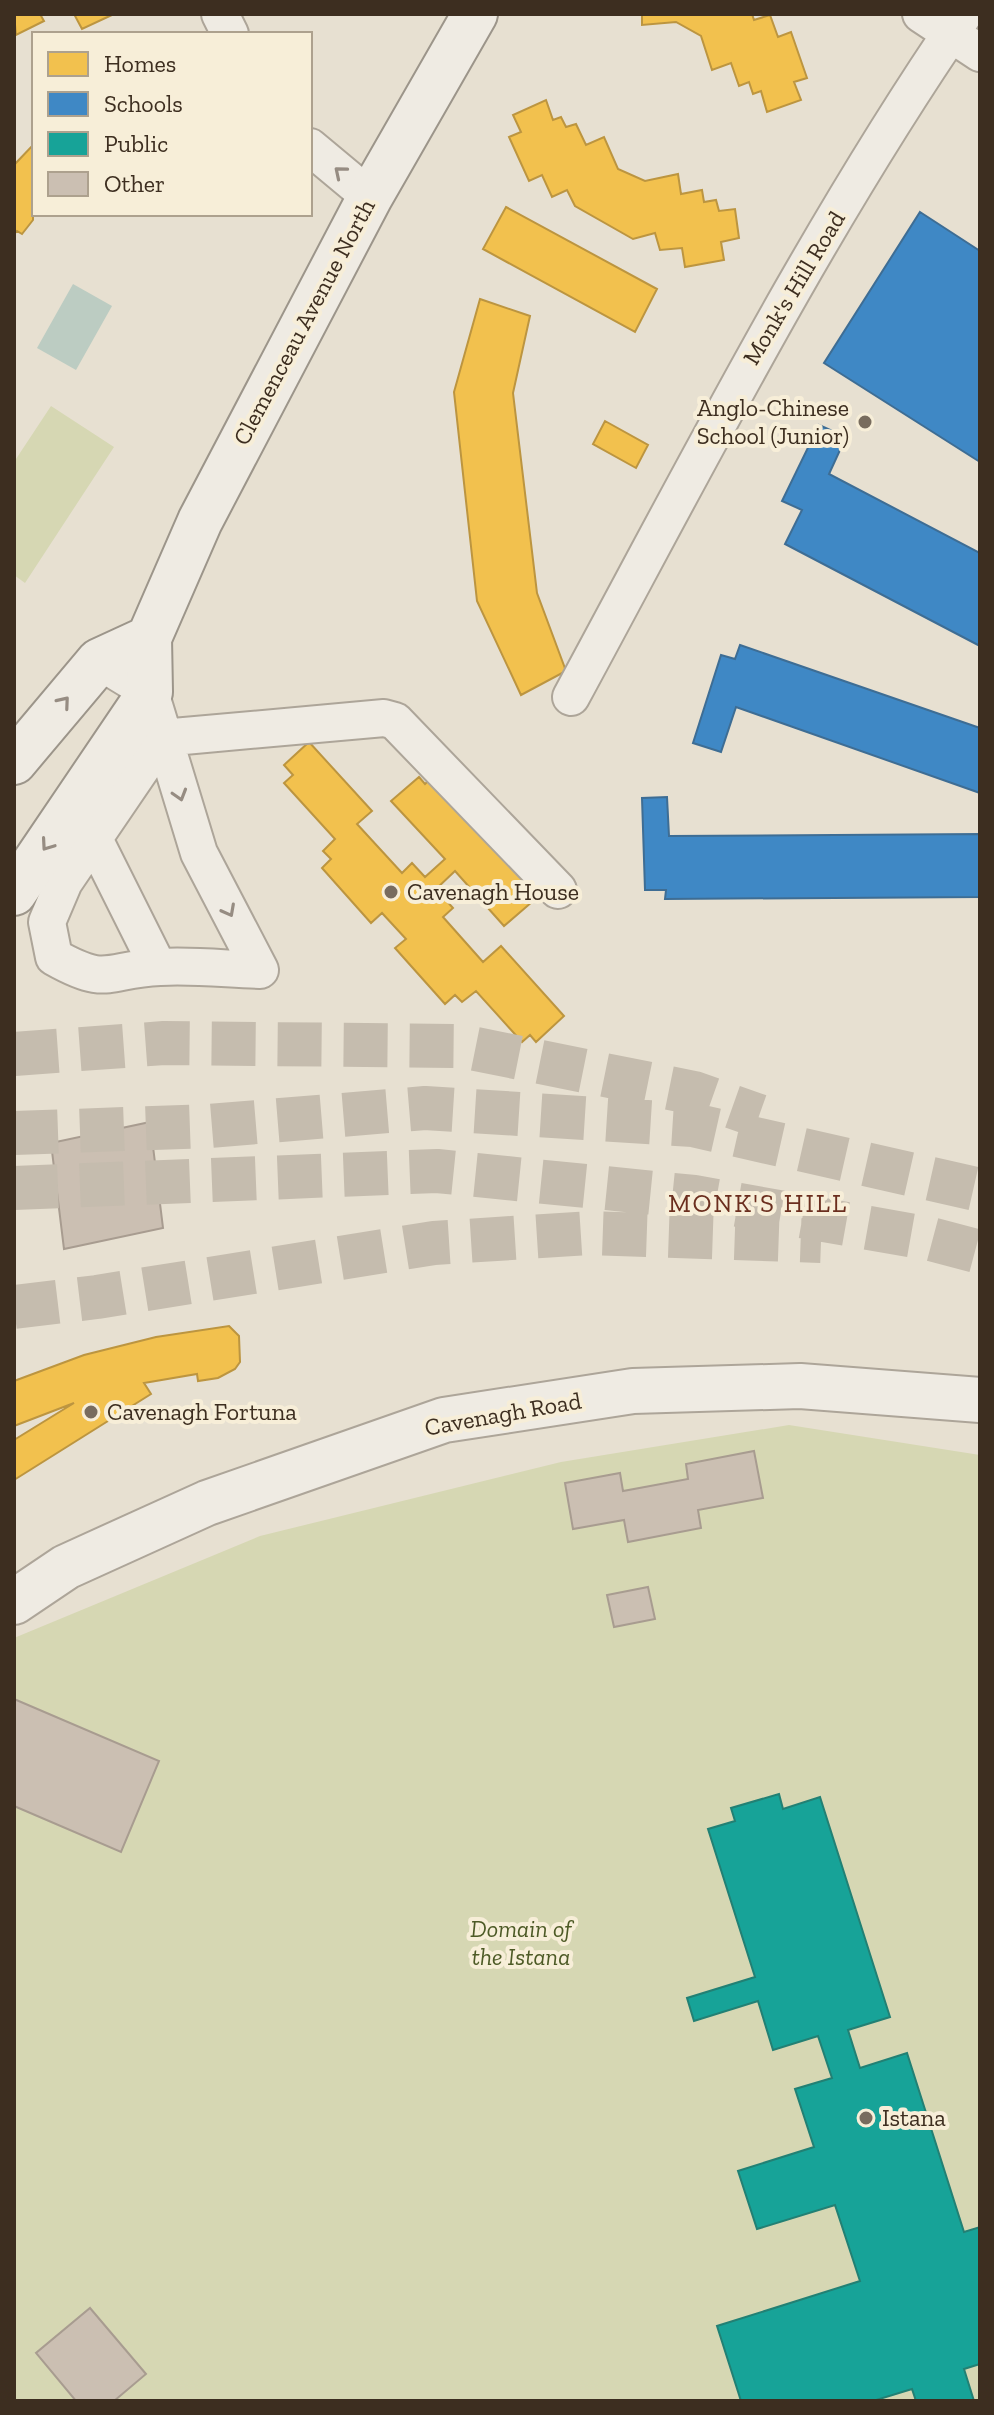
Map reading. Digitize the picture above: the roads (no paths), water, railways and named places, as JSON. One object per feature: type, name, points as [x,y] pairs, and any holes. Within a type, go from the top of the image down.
[{"type":"main road","name":"Clemenceau Avenue North","points":[[150,692],[149,638],[200,521],[370,197],[475,14]]},
{"type":"main road","points":[[14,762],[99,661],[149,638]]},
{"type":"main road","points":[[14,893],[150,692]]},
{"type":"main road","name":"Cavenagh Road","points":[[14,1602],[66,1567],[207,1503],[444,1420],[633,1391],[800,1386],[980,1400]]},
{"type":"street","points":[[220,14],[229,32]]},
{"type":"street","points":[[921,14],[965,34]]},
{"type":"street","name":"Monk's Hill Road","points":[[571,697],[732,393],[832,224],[965,34]]},
{"type":"street","points":[[312,149],[370,197]]},
{"type":"street","points":[[99,661],[150,692],[199,853],[260,970],[158,967],[105,977],[81,972],[54,957],[47,922],[64,882],[162,738]]},
{"type":"street","points":[[162,738],[384,718],[395,721],[558,890]]},
{"type":"street","points":[[94,839],[158,967]]},
{"type":"tunnel","points":[[14,1054],[164,1043],[461,1046],[694,1093],[759,1116]]},
{"type":"tunnel","points":[[14,1133],[209,1126],[425,1108],[693,1125],[980,1190]]},
{"type":"tunnel","points":[[14,1188],[437,1171],[694,1197],[931,1239],[980,1252]]},
{"type":"tunnel","points":[[14,1307],[97,1297],[434,1243],[590,1233],[821,1241]]},
{"type":"place","name":"Anglo-Chinese School (Junior)","points":[[865,422]]},
{"type":"place","name":"Cavenagh House","points":[[391,892]]},
{"type":"place","name":"Cavenagh Fortuna","points":[[91,1412]]},
{"type":"place","name":"Istana","points":[[866,2118]]},
{"type":"district","name":"MONK'S HILL","points":[[758,1203]]},
{"type":"park label","name":"Domain of the Istana","points":[[521,1943]]}]
